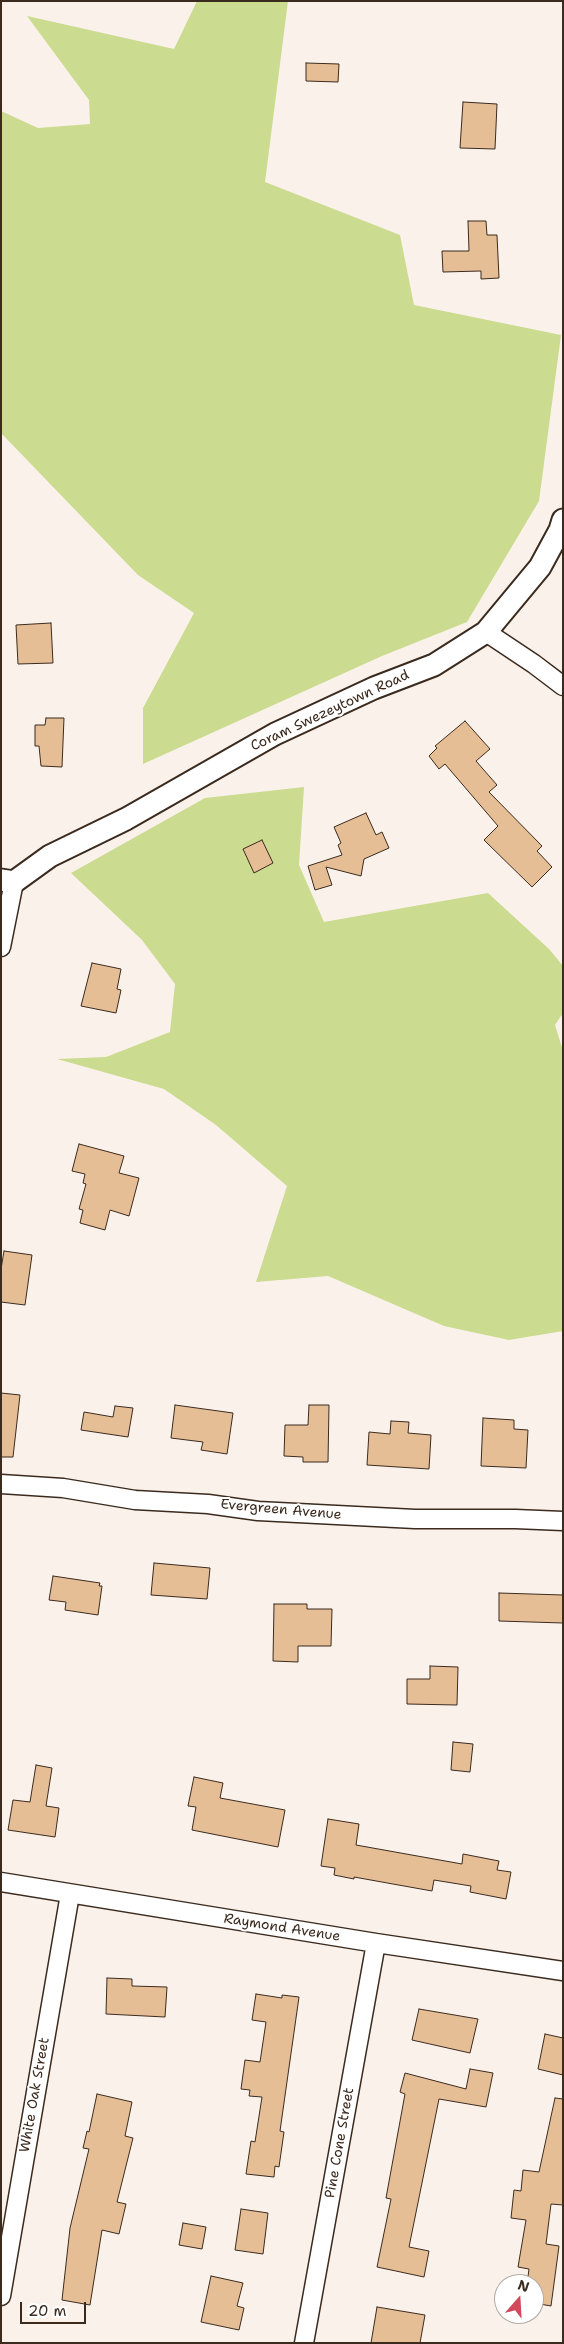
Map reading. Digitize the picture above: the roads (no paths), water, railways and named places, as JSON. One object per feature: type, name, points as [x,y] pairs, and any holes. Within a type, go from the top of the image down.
[{"type":"street","name":"Coram Swezeytown Road","points":[[8,881],[50,856],[126,819],[275,734],[374,688],[434,665],[486,632],[540,568],[560,530],[563,520]]},
{"type":"street","points":[[486,632],[563,686]]},
{"type":"street","points":[[1,947],[8,881]]},
{"type":"street","name":"Evergreen Avenue","points":[[1,1484],[63,1488],[135,1500],[208,1504],[258,1511],[416,1519],[515,1519],[563,1522]]},
{"type":"street","name":"Raymond Avenue","points":[[1,1882],[376,1943],[563,1970]]},
{"type":"street","name":"White Oak Street","points":[[1,2296],[70,1894]]},
{"type":"street","name":"Pine Cone Street","points":[[304,2343],[376,1943]]}]
